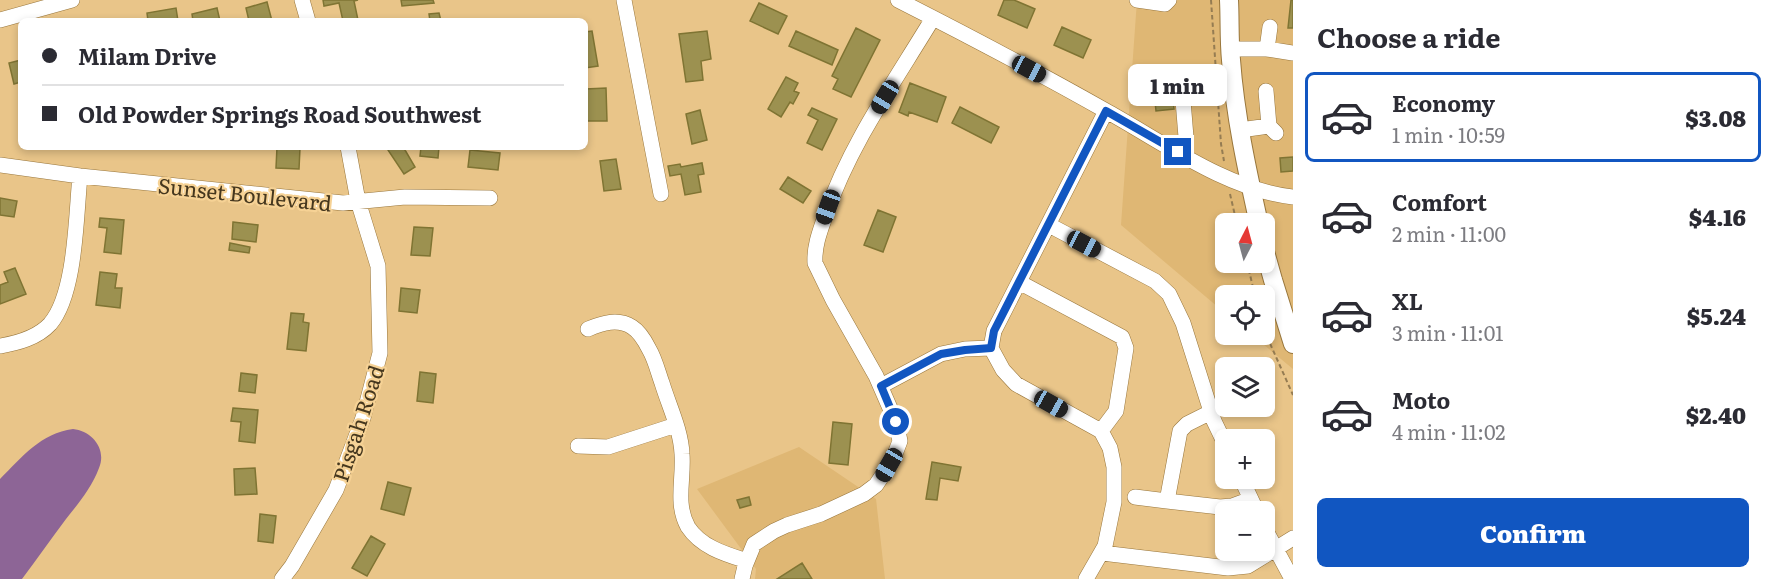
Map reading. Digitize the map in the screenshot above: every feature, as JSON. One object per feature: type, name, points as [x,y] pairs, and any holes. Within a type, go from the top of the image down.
[{"type":"main road","points":[[1229,0],[1231,49],[1240,130],[1257,213]]},
{"type":"main road","points":[[1272,273],[1290,325],[1293,344]]},
{"type":"street","points":[[0,20],[72,0]]},
{"type":"street","points":[[624,0],[661,194]]},
{"type":"street","points":[[898,0],[1227,178],[1278,196],[1293,198]]},
{"type":"street","points":[[1137,0],[1161,5],[1169,0]]},
{"type":"street","points":[[303,1],[307,18]]},
{"type":"street","points":[[742,579],[754,544],[774,531],[821,514],[864,494],[876,485],[895,454],[900,441],[896,422],[881,386],[814,263],[815,249],[834,190],[873,116],[933,18]]},
{"type":"street","points":[[1267,49],[1270,27]]},
{"type":"street","points":[[1231,49],[1267,49],[1293,53]]},
{"type":"street","points":[[1178,152],[1186,137],[1181,76]]},
{"type":"street","points":[[1240,130],[1273,130],[1266,91]]},
{"type":"street","points":[[1086,579],[1105,546],[1114,502],[1114,467],[1110,448],[1101,431],[1016,384],[1004,370],[991,348],[994,331],[1106,111]]},
{"type":"street","name":"Pisgah Road","points":[[282,579],[292,566],[336,490],[363,418],[380,353],[378,266],[358,201],[349,150]]},
{"type":"street","name":"Sunset Boulevard","points":[[0,165],[80,176],[343,203],[405,197],[490,198]]},
{"type":"street","points":[[0,346],[30,338],[49,324],[59,312],[72,261],[80,176]]},
{"type":"street","points":[[1049,225],[1155,281],[1169,294],[1183,323],[1218,429]]},
{"type":"street","points":[[1019,282],[1122,337],[1126,348],[1116,411],[1101,431]]},
{"type":"street","points":[[588,329],[605,322],[621,322],[632,327],[641,335],[650,350],[676,425],[682,455],[680,500],[682,515],[689,529],[700,541],[717,551],[747,561]]},
{"type":"street","points":[[881,386],[941,354],[991,348]]},
{"type":"street","points":[[1167,501],[1180,431],[1187,424],[1211,412]]},
{"type":"street","points":[[578,446],[608,447],[676,425]]},
{"type":"street","points":[[1135,497],[1215,506]]},
{"type":"street","points":[[1102,553],[1228,568],[1248,566],[1293,538]]},
{"type":"street","points":[[1276,548],[1292,579]]},
{"type":"path","points":[[1211,0],[1221,144],[1235,213]]},
{"type":"path","points":[[1271,345],[1293,395]]},
{"type":"shaded area","points":[[1137,0],[1293,0],[1293,369],[1264,345],[1275,345],[1275,285],[1215,285],[1215,305],[1121,225]]},
{"type":"shaded area","points":[[73,429],[92,437],[99,448],[101,461],[96,475],[84,495],[22,579],[0,579],[0,479],[33,447],[51,435]]},
{"type":"shaded area","points":[[799,447],[876,499],[885,579],[755,579],[756,569],[697,489]]},
{"type":"building","points":[[323,0],[358,0],[354,1],[358,18],[342,18],[339,3],[324,6]]},
{"type":"building","points":[[401,0],[433,0],[434,3],[402,6]]},
{"type":"building","points":[[1004,0],[1014,0],[1035,9],[1027,28],[998,15]]},
{"type":"building","points":[[1291,0],[1293,0],[1293,28],[1288,28]]},
{"type":"building","points":[[267,2],[271,18],[248,18],[246,8]]},
{"type":"building","points":[[759,3],[787,16],[778,34],[750,21]]},
{"type":"building","points":[[176,8],[178,18],[148,18],[147,13]]},
{"type":"building","points":[[217,8],[219,18],[193,18],[192,14]]},
{"type":"building","points":[[439,13],[440,18],[430,18],[429,14]]},
{"type":"building","points":[[1062,27],[1091,40],[1083,58],[1054,45]]},
{"type":"building","points":[[856,28],[880,40],[851,97],[833,89],[838,79],[832,76]]},
{"type":"building","points":[[592,31],[598,66],[588,68],[588,32]]},
{"type":"building","points":[[707,31],[711,59],[701,61],[703,80],[686,82],[679,34]]},
{"type":"building","points":[[796,31],[838,50],[832,65],[789,46]]},
{"type":"building","points":[[18,61],[18,83],[14,84],[9,63]]},
{"type":"building","points":[[1170,71],[1174,109],[1156,111],[1152,73]]},
{"type":"building","points":[[786,77],[798,83],[794,91],[799,93],[781,117],[768,109]]},
{"type":"building","points":[[910,83],[946,97],[937,122],[909,112],[908,116],[899,112]]},
{"type":"building","points":[[606,88],[607,121],[588,121],[588,89]]},
{"type":"building","points":[[1201,92],[1202,103],[1187,104],[1186,93]]},
{"type":"building","points":[[960,107],[999,127],[991,143],[952,123]]},
{"type":"building","points":[[812,108],[837,119],[822,150],[807,143],[818,120],[808,115]]},
{"type":"building","points":[[700,110],[707,140],[692,144],[686,114]]},
{"type":"building","points":[[277,150],[300,150],[299,169],[276,168]]},
{"type":"building","points":[[388,150],[405,150],[415,167],[404,174]]},
{"type":"building","points":[[421,150],[439,150],[438,158],[420,156]]},
{"type":"building","points":[[470,150],[500,153],[498,170],[468,167]]},
{"type":"building","points":[[1293,157],[1293,171],[1281,172],[1280,158]]},
{"type":"building","points":[[616,159],[621,189],[604,191],[600,161]]},
{"type":"building","points":[[702,163],[704,174],[698,175],[701,192],[685,195],[681,174],[670,176],[668,166],[680,164],[681,167]]},
{"type":"building","points":[[788,177],[811,191],[803,203],[780,189]]},
{"type":"building","points":[[0,198],[17,201],[14,217],[0,215]]},
{"type":"building","points":[[878,210],[896,217],[883,252],[864,245]]},
{"type":"building","points":[[100,218],[124,220],[121,254],[104,252],[107,228],[99,227]]},
{"type":"building","points":[[233,222],[258,225],[256,242],[232,239]]},
{"type":"building","points":[[414,227],[433,228],[430,256],[411,255]]},
{"type":"building","points":[[230,243],[250,247],[249,253],[229,250]]},
{"type":"building","points":[[15,268],[26,294],[0,304],[0,285],[8,282],[4,272]]},
{"type":"building","points":[[100,272],[117,274],[115,288],[122,288],[120,308],[96,305]]},
{"type":"building","points":[[401,288],[420,290],[417,313],[399,311]]},
{"type":"building","points":[[291,313],[304,314],[303,322],[309,323],[306,351],[287,349]]},
{"type":"building","points":[[420,372],[436,374],[433,403],[417,401]]},
{"type":"building","points":[[241,373],[257,375],[255,393],[239,391]]},
{"type":"building","points":[[233,408],[258,410],[255,443],[239,441],[241,422],[231,421]]},
{"type":"building","points":[[833,422],[852,424],[848,465],[829,463]]},
{"type":"building","points":[[932,462],[961,467],[958,481],[940,478],[937,500],[926,499]]},
{"type":"building","points":[[255,468],[257,494],[235,495],[234,469]]},
{"type":"building","points":[[388,482],[411,488],[404,515],[381,509]]},
{"type":"building","points":[[749,497],[751,505],[740,508],[737,500]]},
{"type":"building","points":[[260,514],[276,516],[273,543],[258,541]]},
{"type":"building","points":[[371,536],[385,544],[367,576],[352,568]]},
{"type":"building","points":[[802,563],[812,579],[777,579]]},
{"type":"route","points":[[896,422],[881,386],[941,354],[991,348],[994,331],[1106,111],[1178,152]]}]
